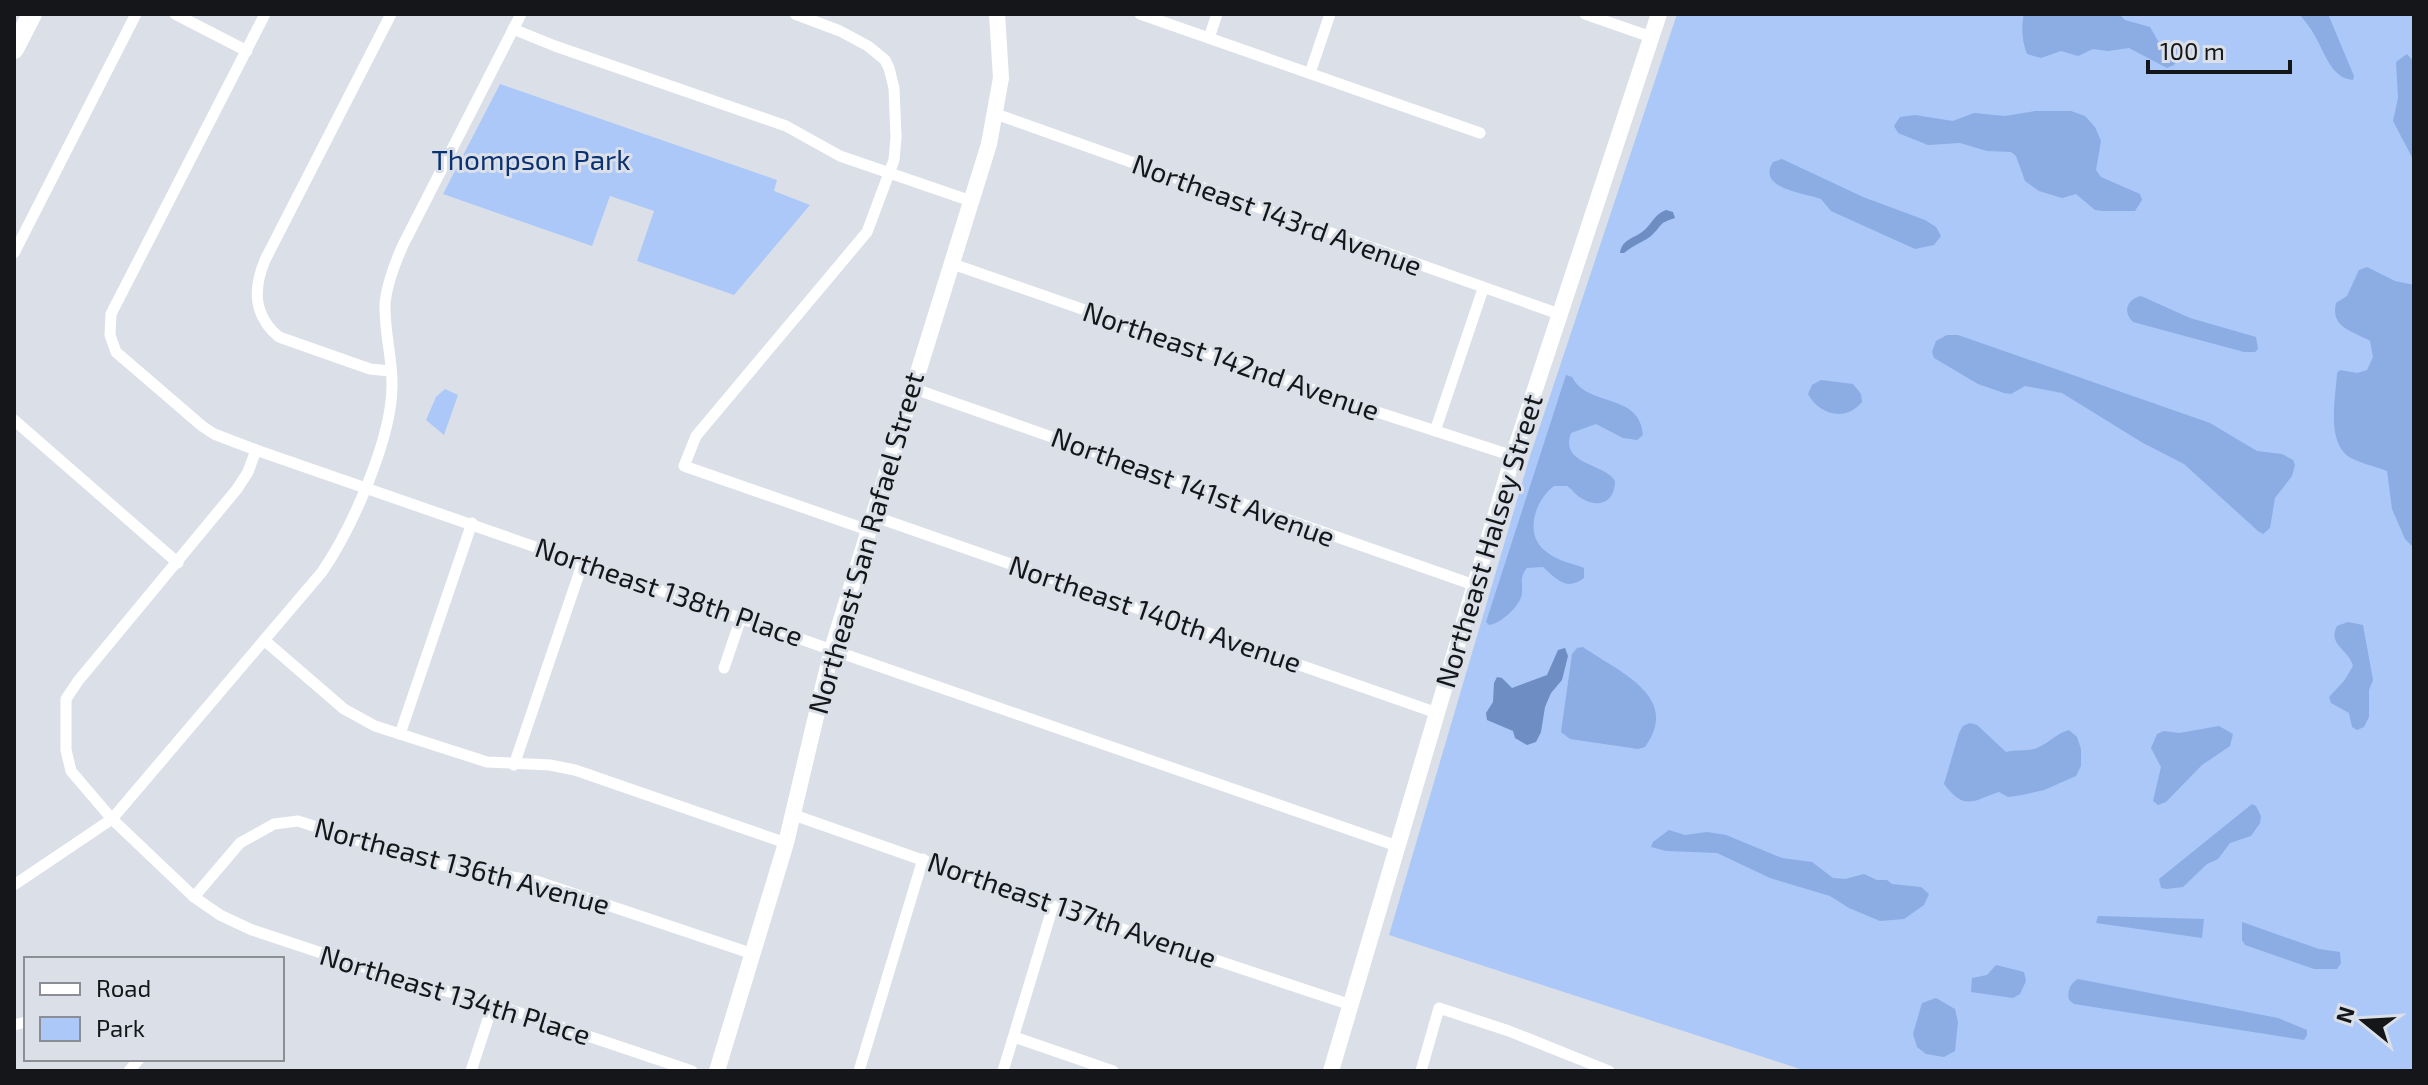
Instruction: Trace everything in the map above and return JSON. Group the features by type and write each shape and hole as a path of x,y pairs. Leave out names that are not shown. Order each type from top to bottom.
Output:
{"highway":[{"path":"14,49 32,14"}],"main road":[{"name":"Northeast San Rafael Street","path":"717,1071 794,815 832,649 996,114 1001,78 997,14"},
{"name":"Northeast Halsey Street","path":"1336,1070 1351,1005 1513,456 1659,14"}],"street":[{"path":"14,253 136,14"},
{"path":"175,14 247,51 265,14"},
{"path":"391,14 265,260 256,286 259,311 279,337 370,369 391,371"},
{"path":"15,883 112,819 333,556 365,487 388,415 391,371 385,303 392,272 521,14"},
{"path":"795,14 827,25 868,46 885,60 892,76 896,150 890,173"},
{"path":"1140,14 1480,133"},
{"path":"1209,38 1217,14"},
{"path":"1310,73 1330,14"},
{"path":"1585,14 1651,37"},
{"path":"513,29 786,126 840,156 971,201"},
{"name":"Northeast 138th Place","path":"247,51 114,305 110,322 110,335 116,352 123,360 202,426 214,434 256,450 1397,846"},
{"name":"Northeast 143rd Avenue","path":"996,114 1559,314"},
{"name":"Northeast 140th Avenue","path":"890,173 867,232 696,436 684,466 870,523 1437,713"},
{"name":"Northeast 142nd Avenue","path":"950,263 1513,456"},
{"path":"1435,431 1483,289"},
{"name":"Northeast 141st Avenue","path":"912,388 1474,585"},
{"path":"14,420 178,563"},
{"name":"Northeast 134th Place","path":"256,450 243,481 66,699 66,750 71,771 112,819 194,897 232,923 388,975 493,1004 692,1071"},
{"path":"400,734 472,523"},
{"path":"514,765 583,562"},
{"path":"724,668 741,618"},
{"path":"264,640 353,716 487,762 550,765 575,770 786,843"},
{"name":"Northeast 137th Avenue","path":"794,815 1053,906 1351,1005"},
{"name":"Northeast 136th Avenue","path":"194,897 240,843 274,824 298,821 425,862 536,881 753,954"},
{"path":"859,1071 923,859"},
{"path":"1003,1071 1053,906"},
{"path":"471,1071 493,1004"},
{"path":"1421,1071 1439,1008 1509,1031 1609,1071"},
{"path":"1014,1037 1113,1071"}],"green space":[{"path":"1677,14 2414,14 2414,1071 1806,1071 1389,935 1530,456"},
{"name":"Thompson Park","path":"500,84 777,180 774,191 810,205 734,295 637,261 654,211 610,196 592,246 443,194"},
{"path":"445,389 458,395 444,435 426,420 436,397"}],"shaded area":[{"path":"2024,14 2119,14 2125,20 2150,27 2161,46 2178,47 2181,56 2167,68 2129,48 2108,51 2093,49 2078,56 2061,51 2041,58 2027,54 2022,34"},
{"path":"2299,14 2328,14 2353,80 2334,70 2312,30"},
{"path":"2407,54 2414,62 2414,161 2393,121 2398,98 2396,62"},
{"path":"2035,111 2071,111 2085,116 2095,127 2101,141 2096,170 2101,177 2140,194 2142,200 2135,211 2095,210 2076,194 2062,198 2039,191 2025,181 2016,156 2011,152 1987,151 1960,143 1928,145 1898,133 1894,126 1900,117 1915,115 1953,121 1974,113 2005,116"},
{"path":"1782,159 1863,197 1925,220 1936,227 1941,236 1934,245 1915,249 1831,211 1821,199 1776,184 1770,171 1773,162"},
{"path":"1666,210 1673,212 1675,218 1620,253 1625,242 1642,232"},
{"path":"2367,267 2395,281 2414,285 2414,548 2405,539 2392,509 2387,471 2351,458 2343,451 2335,431 2337,373 2340,370 2357,373 2367,370 2373,357 2370,341 2344,328 2336,318 2336,303 2347,296 2359,270"},
{"path":"2141,296 2190,318 2256,337 2258,349 2244,352 2133,322 2128,307 2132,300"},
{"path":"1947,335 1958,335 2210,423 2257,451 2282,454 2293,460 2292,476 2275,498 2270,528 2263,534 2258,531 2184,464 2143,443 2062,393 2025,386 2011,394 2004,393 1978,384 1934,358 1932,352 1936,341"},
{"path":"1566,375 1589,393 1633,412 1640,421 1643,435 1637,440 1623,438 1596,424 1571,433 1571,451 1577,458 1602,470 1615,481 1612,494 1605,501 1595,503 1581,498 1567,486 1554,486 1541,501 1534,519 1534,529 1540,546 1556,558 1584,568 1584,578 1566,584 1543,567 1527,568 1522,577 1521,598 1514,609 1489,625 1486,622"},
{"path":"1821,380 1853,384 1861,394 1862,402 1841,414 1826,411 1808,394 1812,385"},
{"path":"2348,622 2363,625 2373,680 2369,690 2369,717 2364,727 2357,730 2352,727 2349,713 2331,703 2329,697 2353,666 2335,638 2337,626"},
{"path":"1583,647 1627,675 1651,699 1656,713 1655,729 1645,747 1638,749 1570,739 1561,732 1572,654"},
{"path":"1565,648 1568,656 1562,680 1545,707 1536,742 1527,745 1515,738 1513,731 1487,720 1486,713 1493,702 1497,677 1512,688 1547,675 1558,650"},
{"path":"1970,723 1977,725 2006,752 2035,749 2069,730 2077,737 2081,749 2081,766 2076,776 2044,790 2008,797 1999,792 1970,802 1964,801 1944,784 1959,733 1963,726"},
{"path":"2219,726 2233,734 2230,746 2202,765 2166,802 2158,805 2153,801 2161,767 2151,748 2157,734"},
{"path":"2252,804 2261,816 2251,836 2230,843 2218,859 2207,864 2183,887 2161,888 2159,879"},
{"path":"1669,830 1685,835 1707,832 1726,835 1782,858 1812,862 1833,878 1845,879 1864,874 1892,884 1921,887 1929,894 1924,905 1904,919 1880,921 1830,896 1770,878 1717,853 1666,851 1651,847"},
{"path":"2098,916 2204,919 2202,938 2096,923"},
{"path":"2242,922 2319,949 2340,952 2341,963 2337,969 2314,969 2245,945"},
{"path":"1996,965 2024,972 2026,981 2020,994 2013,998 1971,992 1972,978 1987,975"},
{"path":"2078,979 2278,1018 2307,1030 2307,1035 2304,1040 2074,1004 2069,1000 2069,991"},
{"path":"1936,998 1955,1009 1958,1022 1955,1051 1944,1057 1926,1054 1917,1047 1913,1034 1922,1003"}]}
